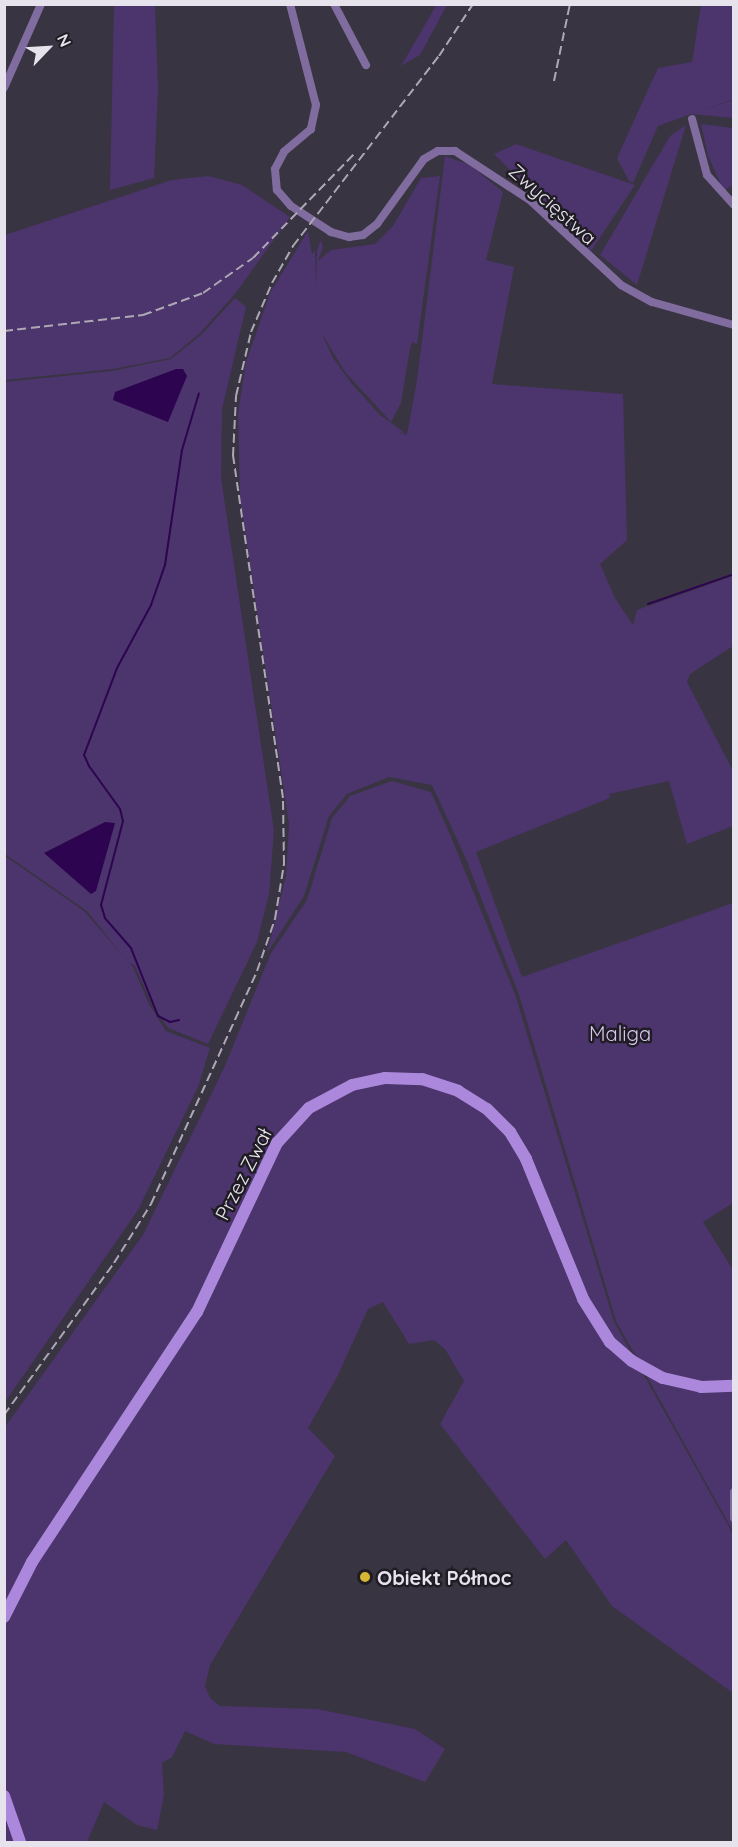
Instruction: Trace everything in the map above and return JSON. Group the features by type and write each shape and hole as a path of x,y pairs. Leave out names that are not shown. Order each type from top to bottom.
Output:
{"street":[{"path":"4,88 40,4"},
{"name":"Zwycięstwa","path":"290,4 316,105 311,129 284,152 275,169 277,190 291,206 331,232 349,237 363,235 377,224 424,159 438,151 455,151 531,201 621,285 652,302 734,326"},
{"path":"334,4 366,65"},
{"path":"692,119 707,175 734,205"},
{"name":"Przez Zwał","path":"4,1617 32,1562 196,1312 282,1136 322,1098 359,1082 385,1078 422,1079 458,1091 487,1109 521,1150 583,1299 610,1342 632,1361 663,1378 701,1387 734,1386"},
{"path":"734,1492 734,1518"},
{"path":"4,1796 20,1842"}],"green space":[{"path":"437,4 447,5 420,55 401,66"},
{"path":"114,5 155,5 158,88 154,178 110,190"},
{"path":"701,5 733,5 734,99 698,112 733,100 733,118 691,114 658,126 633,183 629,181 617,158 658,68 692,62"},
{"path":"701,124 733,128 733,185 724,191 708,156"},
{"path":"686,125 637,285 600,255 670,136"},
{"path":"516,144 635,185 591,251 494,154"},
{"name":"Maliga","path":"445,156 470,165 503,192 486,260 514,267 492,384 623,394 627,540 600,564 615,598 633,625 637,610 733,576 733,646 690,674 687,682 733,771 733,826 687,844 669,781 609,794 610,798 476,852 522,977 733,903 733,1203 703,1222 733,1270 733,1531 616,1321 519,995 466,859 432,785 389,777 347,794 329,816 304,896 267,953 286,876 289,824 240,498 238,413 246,362 270,293 308,231 312,254 315,250 316,288 317,250 321,240 323,247 318,261 331,250 375,244 393,226 421,178 440,176 417,344 412,342 401,403 391,422 345,372 321,332 333,358 352,384 380,415 405,433 397,432 407,435 417,380"},
{"path":"208,176 242,185 290,217 235,294 200,333 170,358 113,369 5,380 5,235 172,180"},
{"path":"235,298 246,307 222,409 221,478 274,831 269,894 257,942 208,1044 168,1028 151,1002 135,966 128,962 87,911 5,854 5,382 112,371 171,359 202,334"},
{"path":"392,781 431,792 515,994 614,1322 733,1534 733,1693 612,1606 566,1540 545,1559 440,1424 464,1381 445,1349 434,1340 409,1344 383,1302 368,1309 337,1377 308,1428 335,1456 210,1665 205,1686 210,1698 220,1706 317,1709 415,1729 445,1749 425,1782 346,1752 214,1744 185,1731 172,1757 162,1763 164,1795 157,1830 137,1825 104,1802 87,1842 5,1842 5,1427 143,1235 224,1068 271,953 307,900 332,818 350,796"},
{"path":"5,856 84,911 133,967 149,1004 166,1031 210,1048 198,1087 138,1210 5,1402"}],"shaded area":[{"path":"176,369 183,369 187,376 168,422 113,400 115,392"},
{"path":"105,822 115,823 96,891 91,894 44,853"}],"waterway":[{"path":"179,1020 170,1022 158,1016 131,948 105,918 101,905 123,821 120,809 89,766 84,755 117,668 151,605 165,565 182,450 199,393"},
{"path":"648,604 734,574"}],"railway":[{"path":"4,1415 114,1263 151,1204 257,971 275,919 284,864 283,798 233,456 236,396 251,332 272,283 293,246 439,56 473,4"},
{"path":"554,81 570,4"},
{"path":"4,331 143,315 203,293 253,258 354,154"}],"place":[{"name":"Obiekt Północ","path":"365,1577"}]}
